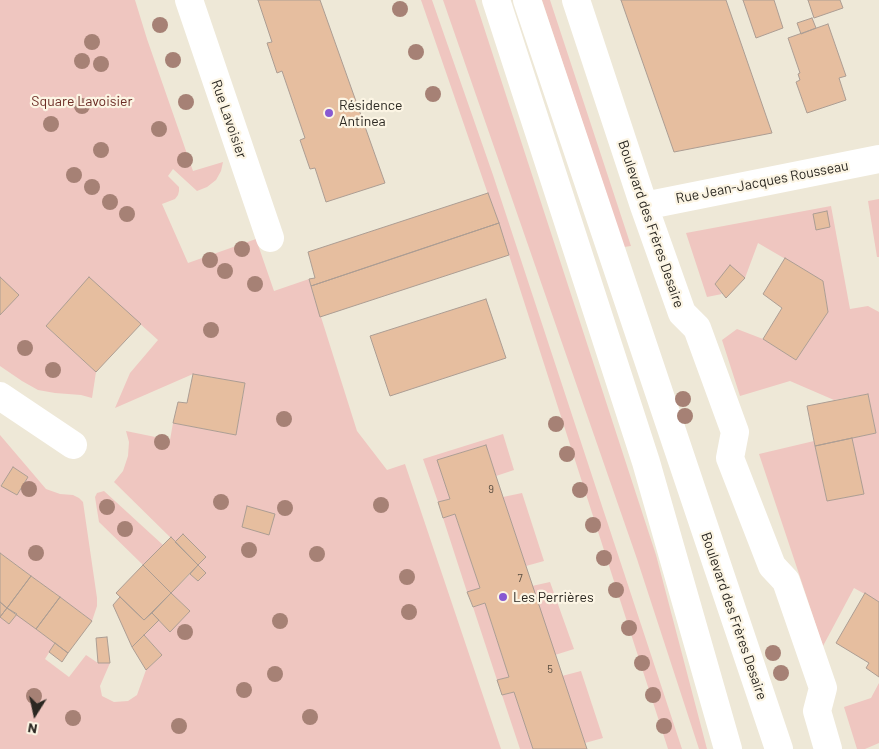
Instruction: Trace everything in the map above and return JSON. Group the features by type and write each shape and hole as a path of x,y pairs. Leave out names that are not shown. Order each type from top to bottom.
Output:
{"main road":[{"name":"Rue Lavoisier","path":"189,0 270,238"},
{"path":"496,0 646,462 728,749"},
{"name":"Boulevard des Frères Desaire","path":"527,0 779,749"},
{"name":"Boulevard des Frères Desaire","path":"576,0 644,206 682,313 696,328 735,432 730,458 772,566 786,581 823,688 817,711 827,747"},
{"name":"Rue Jean-Jacques Rousseau","path":"644,206 879,159"},
{"path":"0,396 73,446"}],"green space":[{"name":"Square Lavoisier","path":"0,0 135,0 193,171 223,162 216,180 207,187 197,191 173,169 168,176 179,187 179,191 175,199 162,204 188,263 256,239 274,291 309,279 357,431 387,470 405,464 501,749 0,749 0,617 9,624 17,614 55,643 45,659 69,677 86,655 98,663 110,663 100,686 102,696 114,702 128,701 137,695 146,670 162,655 144,635 159,620 170,631 190,611 171,593 190,574 198,581 206,573 198,565 206,557 183,534 175,542 114,482 123,471 128,456 129,442 126,431 170,440 173,423 236,435 245,384 193,374 115,408 130,373 158,340 89,278 46,326 96,372 92,398 38,390 0,366"},
{"path":"421,0 432,0 493,175 682,749 668,749 509,255"},
{"path":"443,0 475,0 656,555 707,749 699,749 637,559"},
{"path":"542,0 550,0 631,246 624,247"},
{"path":"879,199 879,257 877,257 868,201"},
{"path":"831,206 850,309 868,306 879,312 879,602 854,588 823,646 759,454 814,441 827,501 863,494 852,438 876,433 868,394 834,400 790,381 740,396 722,340 737,329 763,339 796,360 828,312 823,281 758,243 745,278 715,283 722,294 707,297 686,233"},
{"path":"503,434 514,470 496,476 485,445 438,460 450,499 438,502 423,459"},
{"path":"0,435 46,489 60,494 73,495 83,502 97,598 97,606 92,621 0,553","holes":["13,468 28,477 17,495 1,485"]},
{"path":"104,491 163,545 143,565 99,522 95,497 97,493"},
{"path":"522,493 544,561 526,566 503,497"},
{"path":"455,514 480,588 467,592 443,518"},
{"path":"550,582 574,649 555,655 532,586"},
{"path":"485,603 509,677 497,680 473,607"},
{"path":"581,671 603,738 585,743 562,676"},
{"path":"879,683 879,743 865,749 857,749 844,707 871,698"},
{"path":"514,692 533,749 520,749 502,695"}],"building":[{"name":"Résidence Antinea","path":"258,0 320,0 385,183 326,202 315,168 310,169 300,140 305,138 282,71 277,73 267,43 272,42"},
{"path":"621,0 726,0 772,133 674,152"},
{"path":"743,0 774,0 783,28 756,38"},
{"path":"808,0 840,0 843,8 814,18"},
{"path":"812,18 816,28 801,34 797,23"},
{"path":"828,24 846,76 839,78 846,100 807,113 796,82 800,80 798,74 800,73 788,38"},
{"path":"488,193 499,223 311,286 309,279 315,278 308,252"},
{"path":"827,211 830,227 816,230 813,214"},
{"path":"499,223 509,255 320,317 311,286"},
{"path":"785,258 823,281 828,312 796,360 763,339 782,308 763,294"},
{"path":"730,265 745,278 726,298 715,284"},
{"path":"0,277 19,295 0,315"},
{"path":"89,277 141,324 96,372 46,326"},
{"path":"486,299 506,358 390,396 370,336"},
{"path":"193,374 245,383 236,435 173,423 178,402 187,403"},
{"path":"868,394 876,433 815,446 807,406"},
{"path":"852,438 864,494 827,501 815,446"},
{"name":"Les Perrières","path":"486,445 587,749 533,749 514,692 502,695 497,680 509,677 485,603 473,607 467,592 480,588 455,514 443,518 438,502 450,499 437,460"},
{"path":"13,467 28,477 17,495 1,486"},
{"path":"247,506 275,514 269,535 242,527"},
{"path":"183,534 206,557 198,565 175,542"},
{"path":"171,537 198,565 171,593 143,565"},
{"path":"0,553 31,576 7,608 0,602"},
{"path":"143,565 171,593 144,620 116,593"},
{"path":"198,565 206,573 198,581 190,574"},
{"path":"31,576 60,597 36,629 7,608"},
{"path":"171,593 190,611 170,632 152,613"},
{"path":"865,593 879,602 879,677 866,668 869,663 836,643"},
{"path":"60,597 92,621 68,653 36,629"},
{"path":"120,597 144,620 152,613 159,620 132,647 113,605"},
{"path":"0,602 7,608 0,617"},
{"path":"7,608 17,614 9,624 0,617"},
{"path":"144,635 162,655 146,670 132,647"},
{"path":"107,637 110,663 98,663 96,638"},
{"path":"55,643 68,653 62,662 49,652"}],"place":[{"name":"Résidence Antinea","path":"329,113"},
{"name":"Les Perrières","path":"503,597"}]}
